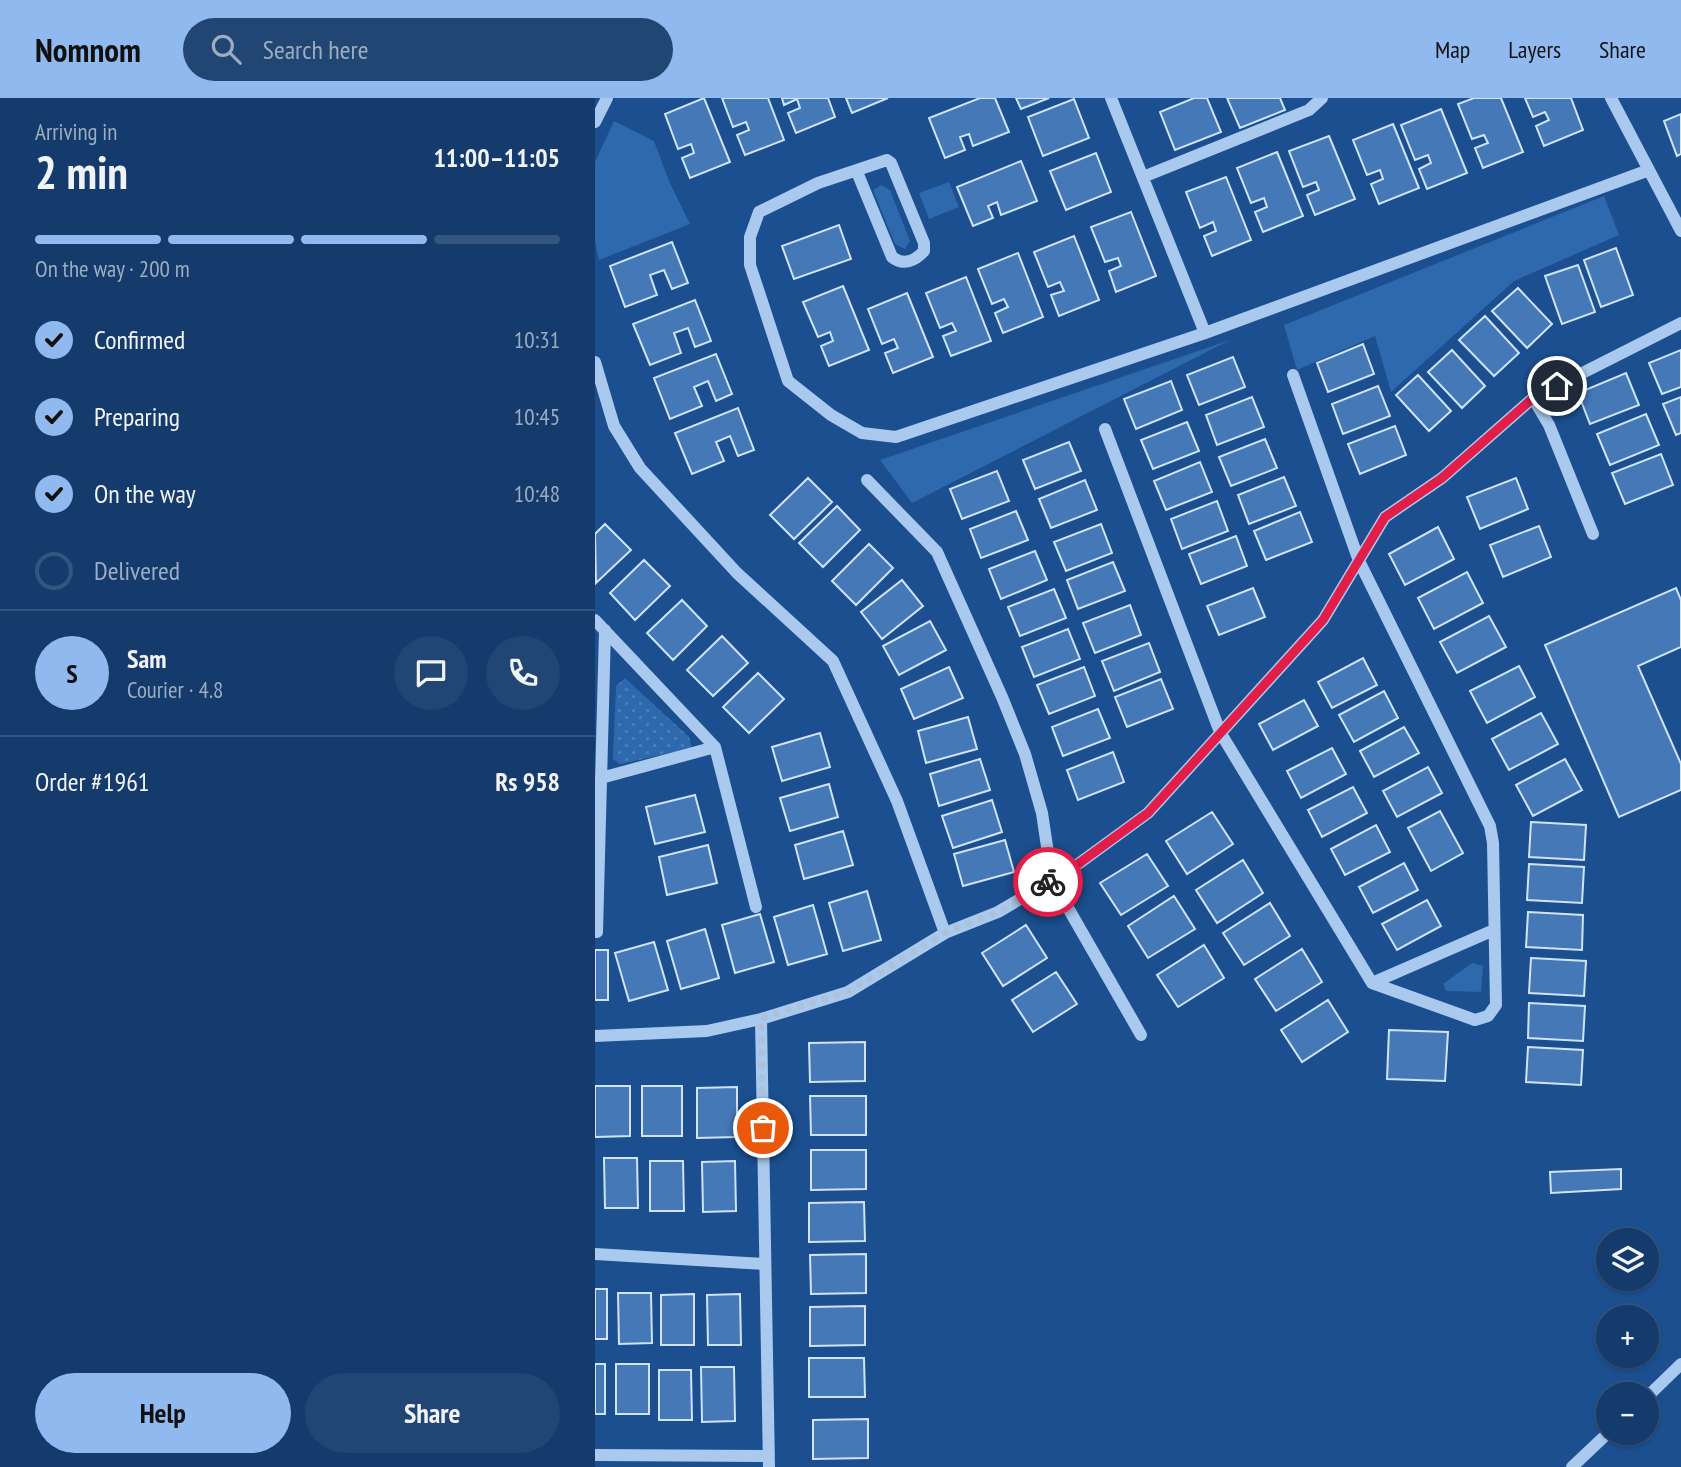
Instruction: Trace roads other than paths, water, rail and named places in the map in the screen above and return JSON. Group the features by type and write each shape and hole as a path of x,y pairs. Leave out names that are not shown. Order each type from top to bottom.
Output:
{"street":[{"path":"595,122 607,98"},
{"path":"1111,98 1206,333"},
{"path":"1143,177 1309,110 1322,98"},
{"path":"1611,98 1681,231"},
{"path":"857,172 892,257 905,263 919,257 924,251 923,243 891,163 882,160 857,172 818,183 759,212 750,237 750,265 788,381 831,415 862,433 896,437 1206,333 1649,170"},
{"path":"595,1036 707,1031 848,992 945,933 998,912 1074,867 1148,813 1323,620 1385,517 1442,478 1533,398 1681,323"},
{"path":"595,362 614,426 640,468 737,573 833,661 897,801 945,933"},
{"path":"1105,429 1220,732 1372,983 1475,1020 1488,1016 1496,1005 1493,843 1490,826 1359,561 1293,376"},
{"path":"1533,398 1549,425 1593,534"},
{"path":"867,480 937,552 1003,697 1025,754 1042,813 1052,880 1141,1035"},
{"path":"595,620 715,747 756,907"},
{"path":"597,932 605,630"},
{"path":"601,778 715,747"},
{"path":"1372,983 1494,930"},
{"path":"595,1455 768,1462 761,1018"},
{"path":"595,1254 765,1264"},
{"path":"1659,1385 1681,1364"},
{"path":"1572,1467 1596,1444"}]}
